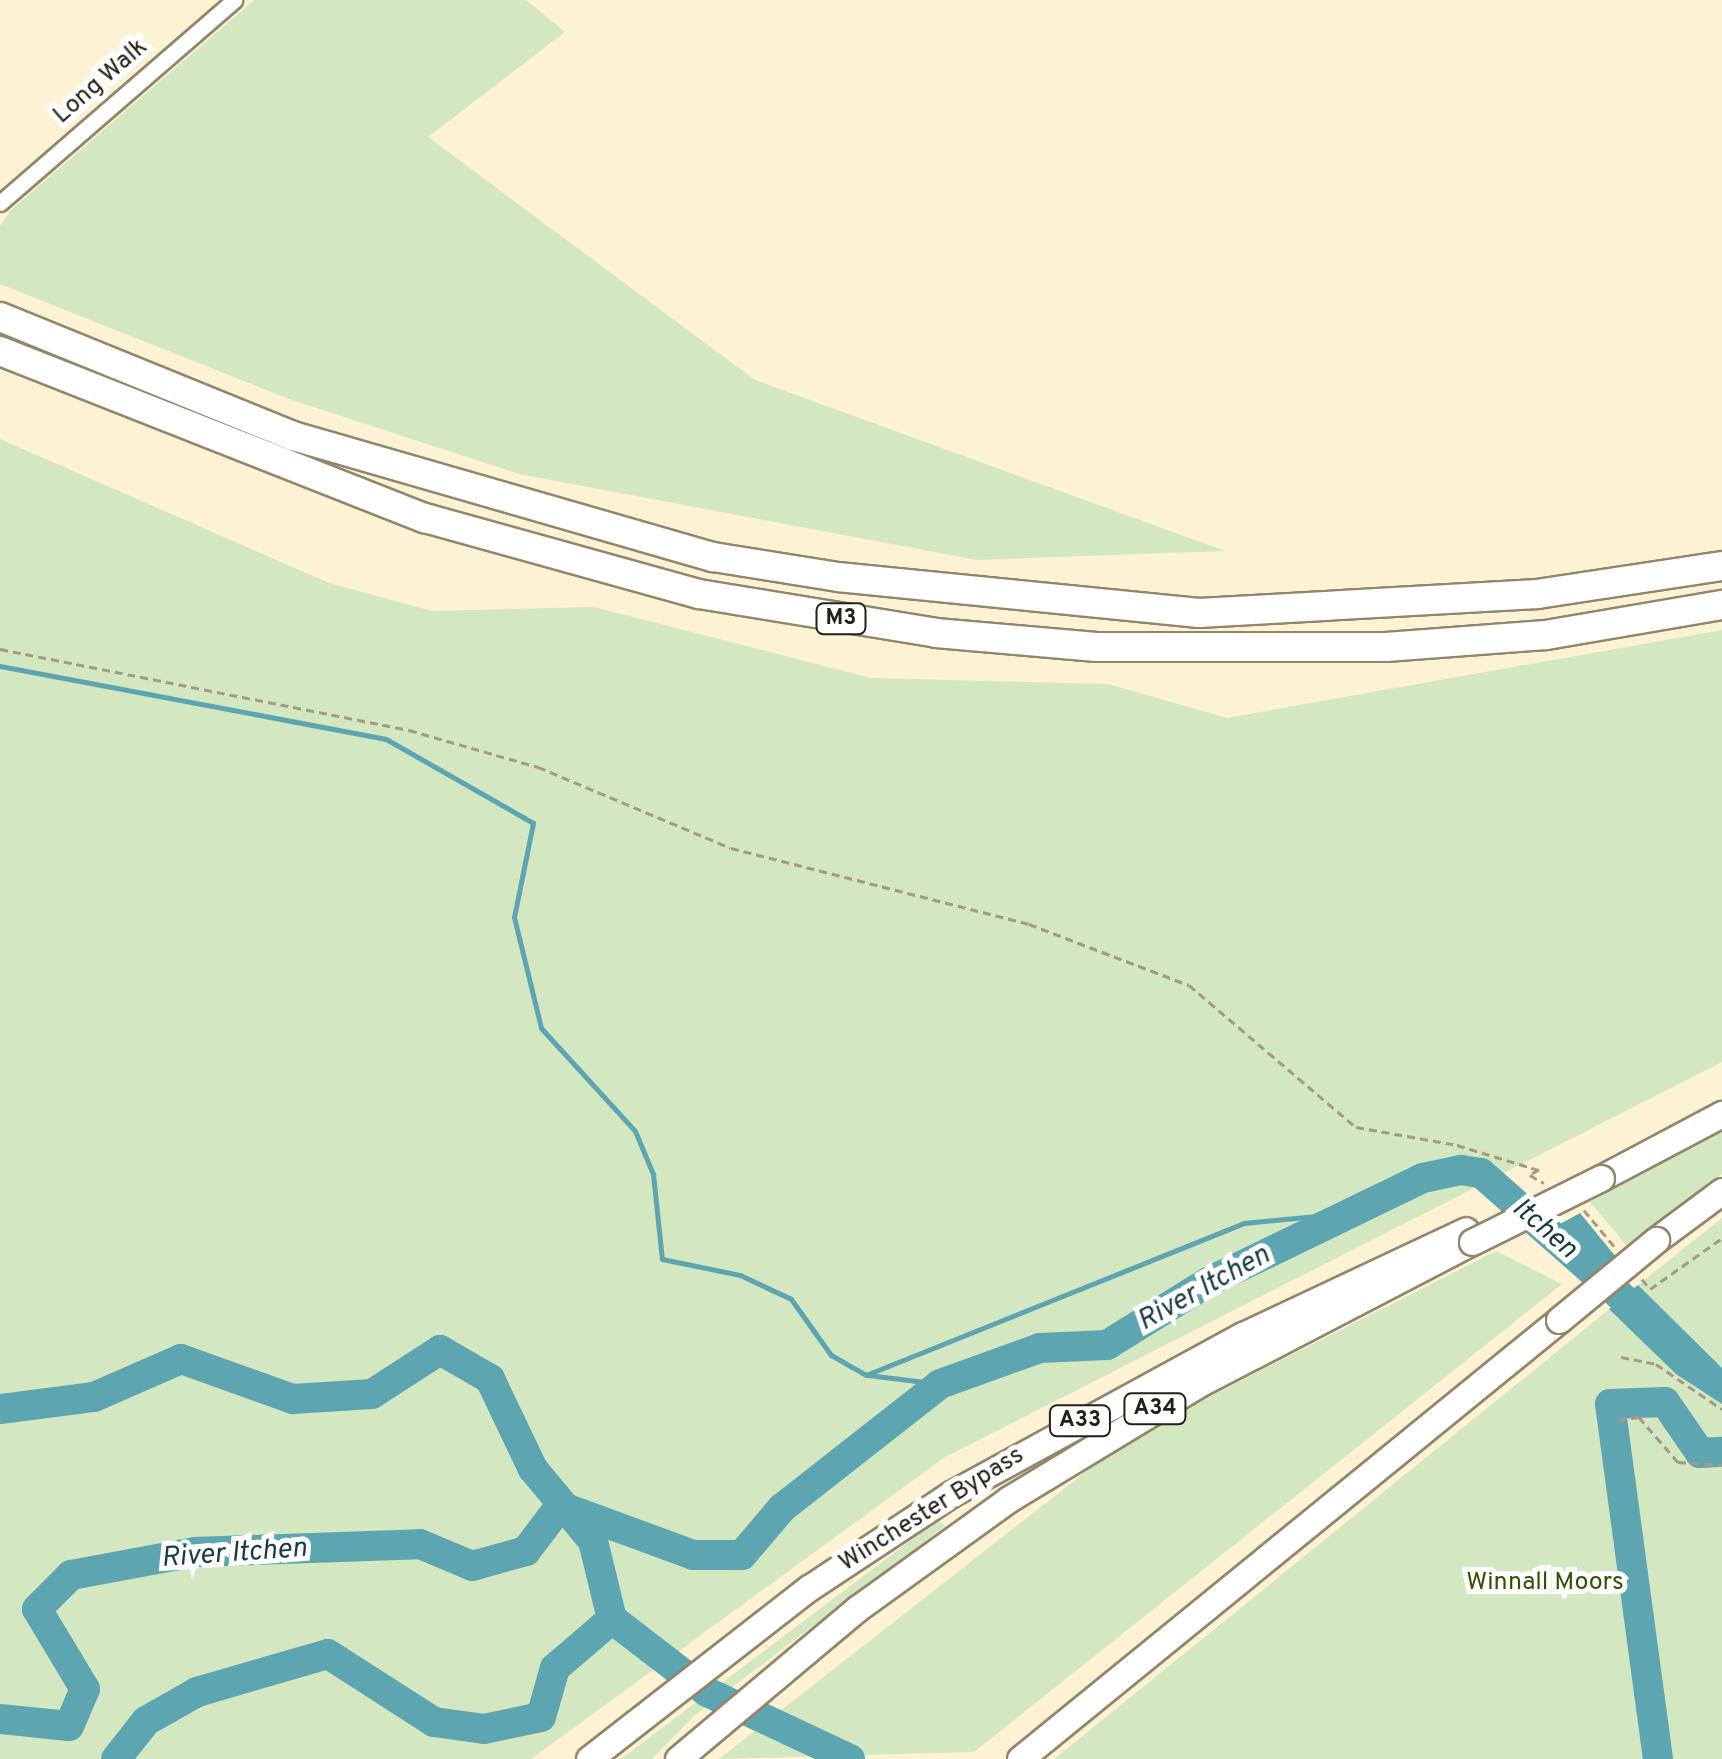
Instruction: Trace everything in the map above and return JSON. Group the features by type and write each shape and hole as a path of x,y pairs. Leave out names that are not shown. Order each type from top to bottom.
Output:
{"highway":[{"name":"M3","path":"0,317 311,442 695,552 838,577 1199,613 1537,594 1722,566"},
{"name":"M3","path":"0,351 424,518 699,594 917,630 1096,647 1350,648 1546,634 1722,605"}],"main road":[{"name":"A34","path":"678,1759 770,1677 929,1554 1068,1462 1469,1236 1600,1178 1722,1114"},
{"path":"1020,1759 1656,1240 1722,1191"},
{"name":"Winchester Bypass","path":"589,1759 719,1657 894,1529 1021,1453 1469,1236"}],"street":[{"name":"Long Walk","path":"0,203 234,0"}],"path":[{"path":"0,648 410,730 538,767 730,848 1028,924 1189,985 1356,1127 1548,1174"},
{"path":"1539,1170 1530,1175 1547,1185"},
{"path":"1580,1206 1627,1261"},
{"path":"1638,1275 1650,1289 1722,1238"},
{"path":"1621,1357 1656,1364 1722,1409"},
{"path":"1618,1420 1639,1417 1678,1462 1722,1465"}],"green space":[{"path":"254,0 526,0 565,32 428,137 755,380 1225,551 977,560 519,474 289,399 0,284 0,226 11,210"},
{"path":"0,439 329,583 432,611 594,607 871,678 1108,684 1227,718 1722,630 1722,1062 945,1457 531,1759 0,1759"},
{"path":"1722,1131 1722,1174 1627,1246 1590,1202"},
{"path":"1722,1218 1722,1368 1638,1285"},
{"path":"1496,1251 1562,1284 974,1752 719,1759 1130,1437"},
{"name":"Winnall Moors","path":"1623,1298 1722,1378 1722,1759 1054,1759"},
{"path":"939,1519 945,1526 694,1716 652,1759 621,1759"}],"water":[{"path":"1580,1213 1616,1257 1586,1281 1542,1234"},
{"path":"1638,1285 1722,1368 1722,1404 1676,1374 1609,1309"}],"waterway":[{"path":"0,666 386,739 533,823 514,917 541,1028 635,1131 653,1174 662,1259 740,1275 791,1299 831,1355 866,1375 1244,1223 1348,1213"},
{"name":"River Itchen","path":"560,1506 693,1555 742,1555 782,1508 940,1384 1040,1348 1107,1345 1210,1281 1423,1178 1461,1170 1481,1173 1652,1324"},
{"name":"River Itchen","path":"0,1409 94,1397 181,1359 293,1399 372,1394 440,1350 490,1379 533,1469 593,1541 612,1619"},
{"name":"River Itchen","path":"868,1375 940,1384"},
{"path":"1658,1759 1610,1404 1665,1402 1700,1453 1722,1452"},
{"name":"River Itchen","path":"0,1719 69,1726 85,1689 37,1609 71,1575 195,1552 420,1544 472,1566 526,1551 560,1506"},
{"path":"116,1759 146,1721 197,1692 328,1654 434,1722 484,1729 541,1717 555,1668 612,1619 707,1692 850,1759"}],"water label":[{"name":"Itchen","path":"1544,1229"}]}
